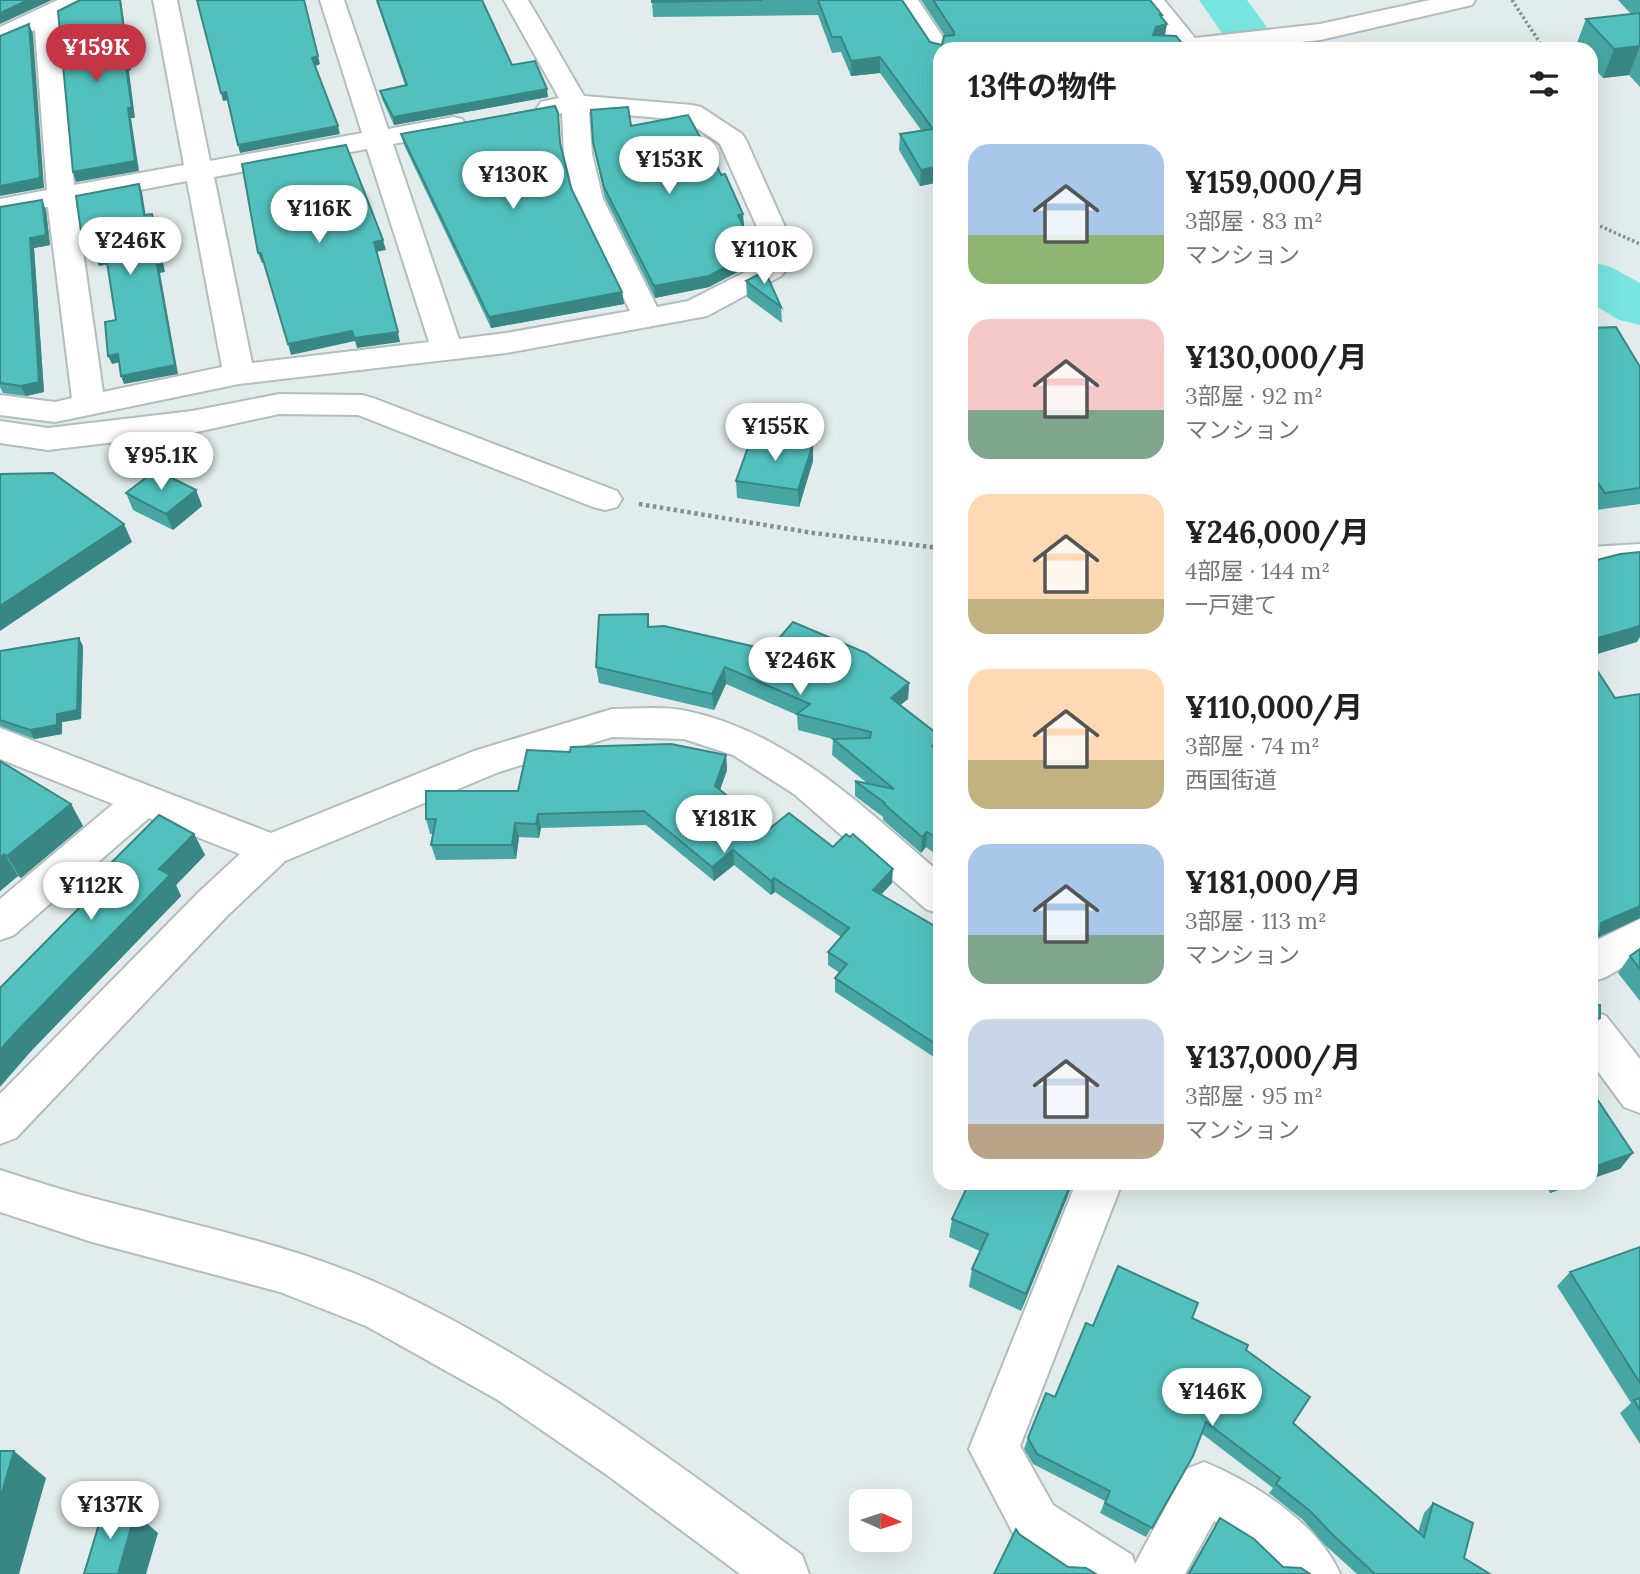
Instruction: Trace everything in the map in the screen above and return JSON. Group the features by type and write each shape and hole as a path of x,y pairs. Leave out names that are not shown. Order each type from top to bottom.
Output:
{"street":[{"path":"0,37 78,0"},
{"path":"165,0 239,374"},
{"path":"332,0 447,350"},
{"path":"516,0 575,103 578,154 589,199 648,318"},
{"path":"906,0 934,42"},
{"path":"1151,0 1177,42"},
{"path":"1233,42 1320,32 1463,0"},
{"path":"46,15 61,195 89,405"},
{"path":"0,405 55,412 239,374 506,343 696,310 771,270 776,238 732,140 692,113 575,103 522,113"},
{"path":"0,206 483,120"},
{"path":"0,432 48,439 192,422 279,404 362,405 605,499"},
{"path":"1598,559 1640,556"},
{"path":"0,1124 213,904 271,850 487,761 612,723 685,725 746,745 808,783 933,891"},
{"path":"0,743 271,850"},
{"path":"0,923 144,800"},
{"path":"1598,960 1640,936"},
{"path":"1598,1038 1640,1093"},
{"path":"1096,1190 994,1449 1035,1523 1113,1574"},
{"path":"0,1191 92,1220 280,1269 383,1309 515,1383 625,1457 783,1574"},
{"path":"1157,1574 1204,1487 1255,1516 1314,1574"}],"path":[{"path":"1512,0 1539,42"},
{"path":"1598,225 1640,244"},
{"path":"605,499 813,533 933,547"}],"building":[{"path":"0,0 28,0 0,13"},
{"path":"80,0 120,0 128,61 125,61 132,108 128,108 135,161 73,172 58,11"},
{"path":"197,0 304,0 318,56 312,58 338,126 238,145 226,92 221,93"},
{"path":"377,0 482,0 512,65 535,61 547,89 393,117 380,91 407,85"},
{"path":"652,0 762,0 652,2"},
{"path":"818,0 902,0 933,43 933,129 880,57 851,61 841,37 832,37"},
{"path":"933,0 1150,0 1167,24 1156,27 1153,35 1176,36 1181,42 943,42 944,36 954,35 954,32"},
{"path":"1640,13 1640,46 1614,49 1586,19"},
{"path":"29,24 40,178 0,186 0,36"},
{"path":"555,106 560,143 571,188 622,292 489,317 401,134"},
{"path":"628,107 631,126 688,115 705,146 708,146 721,175 725,174 743,214 738,215 755,251 709,276 654,286 604,187 593,142 591,110"},
{"path":"933,129 933,167 921,170 900,134"},
{"path":"346,145 383,240 374,242 398,332 354,338 352,331 288,344 261,253 258,253 242,164"},
{"path":"139,184 144,215 152,214 162,264 157,265 175,365 121,376 118,354 108,356 105,322 116,320 106,256 95,258 90,229 81,231 76,196"},
{"path":"42,200 46,235 30,238 39,382 21,386 0,383 0,207"},
{"path":"765,271 781,307 746,281"},
{"path":"1616,327 1640,367 1640,488 1605,493 1598,483 1598,328"},
{"path":"752,436 813,444 798,490 736,481"},
{"path":"156,470 196,490 166,514 126,493"},
{"path":"53,473 124,524 0,606 0,474"},
{"path":"1640,552 1640,626 1598,638 1598,560"},
{"path":"648,614 648,627 664,626 769,650 793,622 866,653 909,683 891,698 933,731 933,836 927,832 922,837 885,803 855,781 894,789 833,739 870,738 871,732 797,714 810,704 725,667 712,694 596,667 599,615"},
{"path":"79,638 77,710 57,714 57,725 30,730 0,720 0,651"},
{"path":"1598,672 1615,698 1640,694 1640,906 1601,923 1598,934"},
{"path":"671,744 726,755 715,786 769,829 789,813 833,847 846,834 850,837 853,834 893,869 873,890 933,925 933,1042 835,978 847,964 828,952 849,928 774,878 771,881 733,850 712,867 644,811 538,814 536,824 515,823 512,845 431,845 436,819 426,819 426,791 518,791 527,750 570,752 571,747"},
{"path":"0,761 71,804 7,856 4,854 0,858"},
{"path":"159,815 194,834 159,869 170,875 0,1050 0,988 89,898 77,891 101,868 104,870"},
{"path":"1640,949 1640,969 1630,956"},
{"path":"1598,1100 1633,1153 1598,1166"},
{"path":"966,1190 1068,1190 1026,1294 972,1269 988,1234 952,1219"},
{"path":"1640,1247 1640,1383 1570,1272"},
{"path":"1118,1266 1198,1303 1192,1318 1248,1345 1246,1350 1310,1397 1293,1423 1424,1537 1433,1503 1473,1523 1464,1558 1490,1574 1375,1574 1310,1511 1276,1484 1280,1478 1206,1422 1193,1456 1152,1528 1105,1503 1110,1491 1037,1454 1028,1438 1046,1393 1055,1397 1086,1323 1093,1326"},
{"path":"1640,1398 1640,1410 1634,1400"},
{"path":"0,1451 14,1451 0,1499"},
{"path":"105,1504 135,1513 118,1574 84,1574"},
{"path":"1220,1518 1254,1539 1283,1567 1301,1568 1310,1574 1189,1574"},
{"path":"1016,1529 1019,1534 1068,1567 1086,1568 1096,1574 994,1574"}],"waterway":[{"path":"1223,0 1253,42"},
{"path":"1598,283 1640,307"}]}
